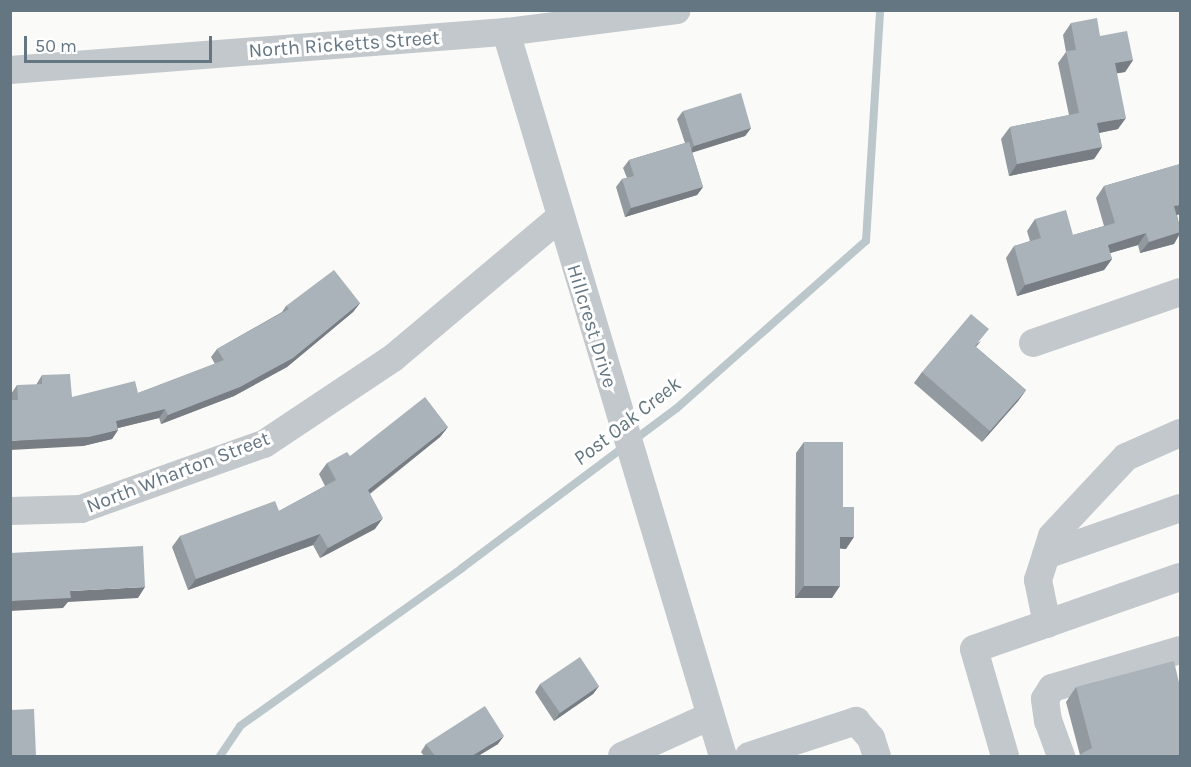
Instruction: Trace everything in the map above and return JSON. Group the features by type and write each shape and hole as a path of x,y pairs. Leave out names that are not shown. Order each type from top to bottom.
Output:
{"street":[{"name":"North Ricketts Street","path":"10,70 506,32 677,10"},
{"name":"Hillcrest Drive","path":"506,32 559,218 723,756"},
{"name":"North Wharton Street","path":"10,512 81,509 264,444 393,358 559,218"},
{"path":"1033,343 1180,292"},
{"path":"1047,624 1038,580 1052,536 1126,457 1180,433"},
{"path":"1046,555 1180,508"},
{"path":"1005,756 974,649 1180,577"},
{"path":"1061,756 1048,721 1045,699 1052,688 1180,650"},
{"path":"622,756 710,716"},
{"path":"749,756 780,752 856,721 871,738 877,756"}],"building":[{"path":"1097,18 1100,36 1127,31 1133,60 1115,63 1126,118 1097,123 1102,147 1017,164 1010,127 1079,113 1066,51 1076,50 1071,23"},
{"path":"741,93 751,128 694,146 683,111"},
{"path":"689,142 703,187 631,208 622,179 634,176 629,160"},
{"path":"1180,164 1180,205 1174,206 1180,232 1149,242 1146,233 1108,245 1112,259 1025,285 1014,246 1041,238 1035,219 1066,210 1073,235 1115,223 1104,186"},
{"path":"334,270 360,303 293,358 240,387 168,415 165,409 116,421 118,430 89,437 10,441 10,400 18,400 17,385 42,384 42,375 70,374 72,397 135,381 138,393 224,360 217,349 289,309 286,306"},
{"path":"971,314 989,329 975,346 1026,390 990,431 922,372"},
{"path":"425,397 448,427 368,490 383,518 328,548 320,534 196,579 180,536 275,501 279,511 336,480 327,463 347,452 350,456"},
{"path":"804,442 843,442 843,507 854,507 854,537 840,537 840,586 804,586"},
{"path":"143,546 145,587 70,591 71,598 10,601 10,553"},
{"path":"580,657 599,686 560,713 540,684"},
{"path":"1174,661 1180,687 1180,756 1077,756 1092,748 1076,687"},
{"path":"485,706 504,736 472,756 435,756 426,744"},
{"path":"34,709 36,756 10,756 10,710"}],"waterway":[{"name":"Post Oak Creek","path":"634,440 677,408 866,241 880,10"},
{"name":"Post Oak Creek","path":"220,756 240,726 462,568 624,447"}]}
